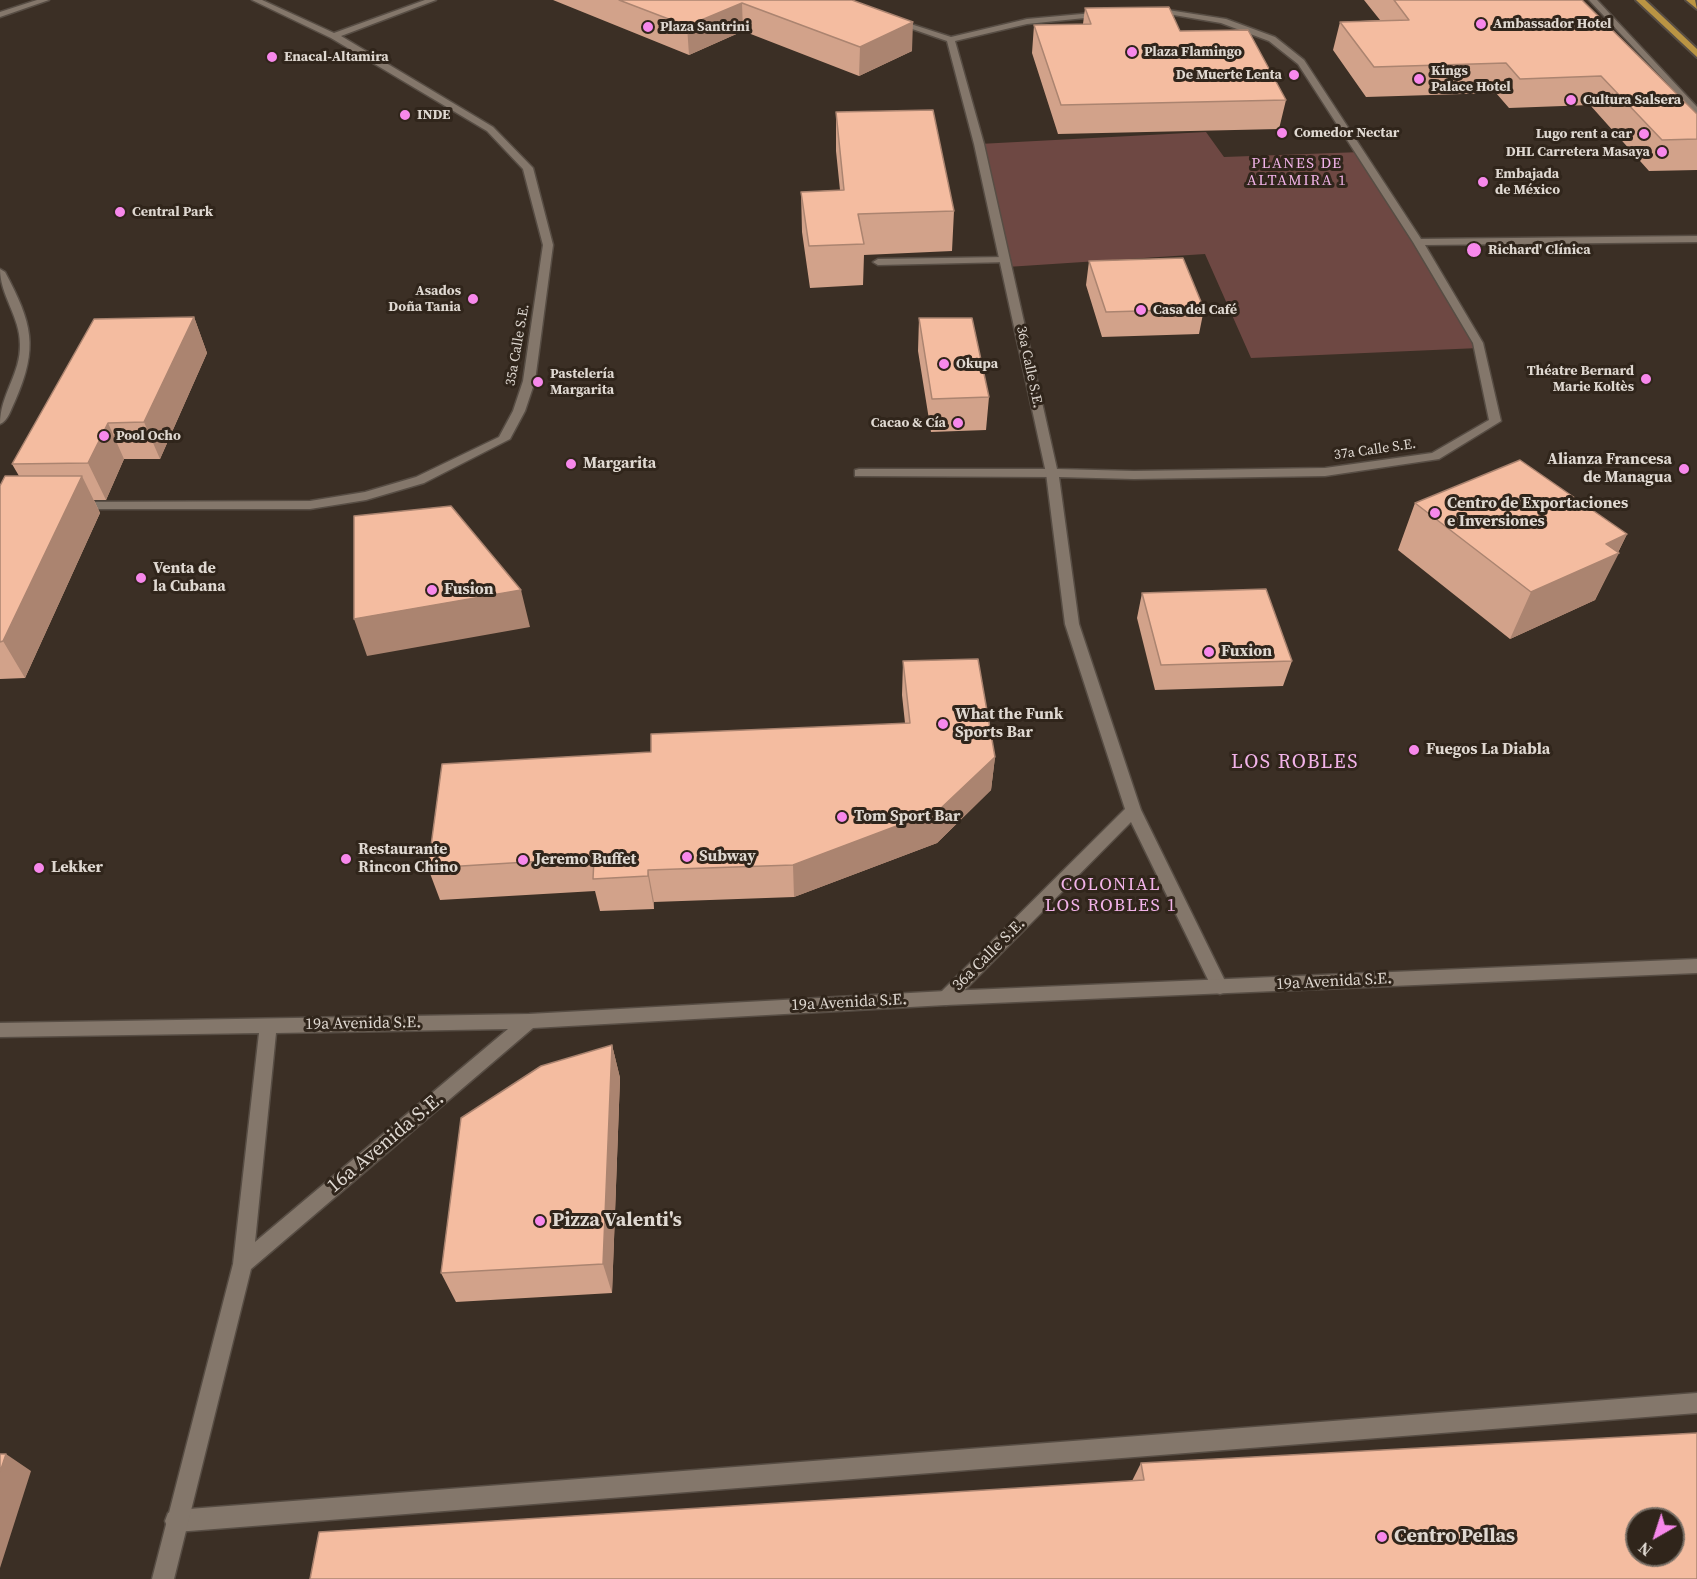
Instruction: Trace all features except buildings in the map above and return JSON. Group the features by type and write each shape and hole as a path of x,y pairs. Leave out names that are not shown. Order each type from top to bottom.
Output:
{"highway":[{"path":"1640,0 1697,54"},
{"path":"1690,0 1697,6"}],"street":[{"path":"0,15 45,0"},
{"name":"35a Calle S.E.","path":"71,507 310,505 366,496 420,480 504,439 529,381 549,245 528,168 490,129 334,36 256,0"},
{"path":"334,36 432,0"},
{"path":"1593,0 1697,112"},
{"name":"37a Calle S.E.","path":"1052,473 1134,475 1325,472 1435,456 1495,421 1478,343 1418,242 1301,62 1272,39 1222,21 1168,12 1144,13"},
{"path":"882,16 951,40 1000,26 1064,15 1110,14"},
{"name":"36a Calle S.E.","path":"951,40 979,144 1052,473 1072,624 1133,810 1220,987"},
{"path":"1418,242 1697,239"},
{"path":"878,262 1005,261"},
{"path":"0,272 17,309 26,345 14,391 0,420"},
{"path":"859,472 1052,473"},
{"name":"36a Calle S.E.","path":"946,998 1133,810"},
{"name":"19a Avenida S.E.","path":"0,1030 529,1021 946,998 1697,966"},
{"name":"16a Avenida S.E.","path":"243,1264 529,1021"},
{"path":"163,1579 243,1264 268,1025"},
{"path":"176,1521 1697,1403"}],"shaded area":[{"path":"1206,132 1224,157 1361,152 1479,348 1251,358 1205,254 1007,267 979,144"}],"place":[{"name":"Ambassador Hotel","path":"1481,24"},
{"name":"Plaza Santrini","path":"648,27"},
{"name":"Plaza Flamingo","path":"1132,52"},
{"name":"Enacal-Altamira","path":"272,57"},
{"name":"De Muerte Lenta","path":"1294,75"},
{"name":"Kings Palace Hotel","path":"1419,79"},
{"name":"Cultura Salsera","path":"1571,100"},
{"name":"INDE","path":"405,115"},
{"name":"Comedor Nectar","path":"1282,133"},
{"name":"Lugo rent a car","path":"1644,134"},
{"name":"DHL Carretera Masaya","path":"1662,152"},
{"name":"Embajada de México","path":"1483,182"},
{"name":"Central Park","path":"120,212"},
{"name":"Richard' Clínica","path":"1474,250"},
{"name":"Asados Doña Tania","path":"473,299"},
{"name":"Casa del Café","path":"1141,310"},
{"name":"Okupa","path":"944,364"},
{"name":"Théatre Bernard Marie Koltès","path":"1646,379"},
{"name":"Pastelería Margarita","path":"538,382"},
{"name":"Cacao & Cía","path":"958,423"},
{"name":"Pool Ocho","path":"104,436"},
{"name":"Margarita","path":"571,464"},
{"name":"Alianza Francesa de Managua","path":"1684,469"},
{"name":"Centro de Exportaciones e Inversiones","path":"1435,513"},
{"name":"Venta de la Cubana","path":"141,578"},
{"name":"Fusion","path":"432,590"},
{"name":"Fuxion","path":"1209,652"},
{"name":"What the Funk Sports Bar","path":"943,724"},
{"name":"Fuegos La Diabla","path":"1414,750"},
{"name":"Tom Sport Bar","path":"842,817"},
{"name":"Subway","path":"687,857"},
{"name":"Restaurante Rincon Chino","path":"346,859"},
{"name":"Jeremo Buffet","path":"523,860"},
{"name":"Lekker","path":"39,868"},
{"name":"Pizza Valenti's","path":"540,1221"},
{"name":"Centro Pellas","path":"1382,1537"}],"district":[{"name":"PLANES DE ALTAMIRA 1","path":"1297,172"},
{"name":"LOS ROBLES","path":"1295,763"},
{"name":"COLONIAL LOS ROBLES 1","path":"1111,895"}]}
